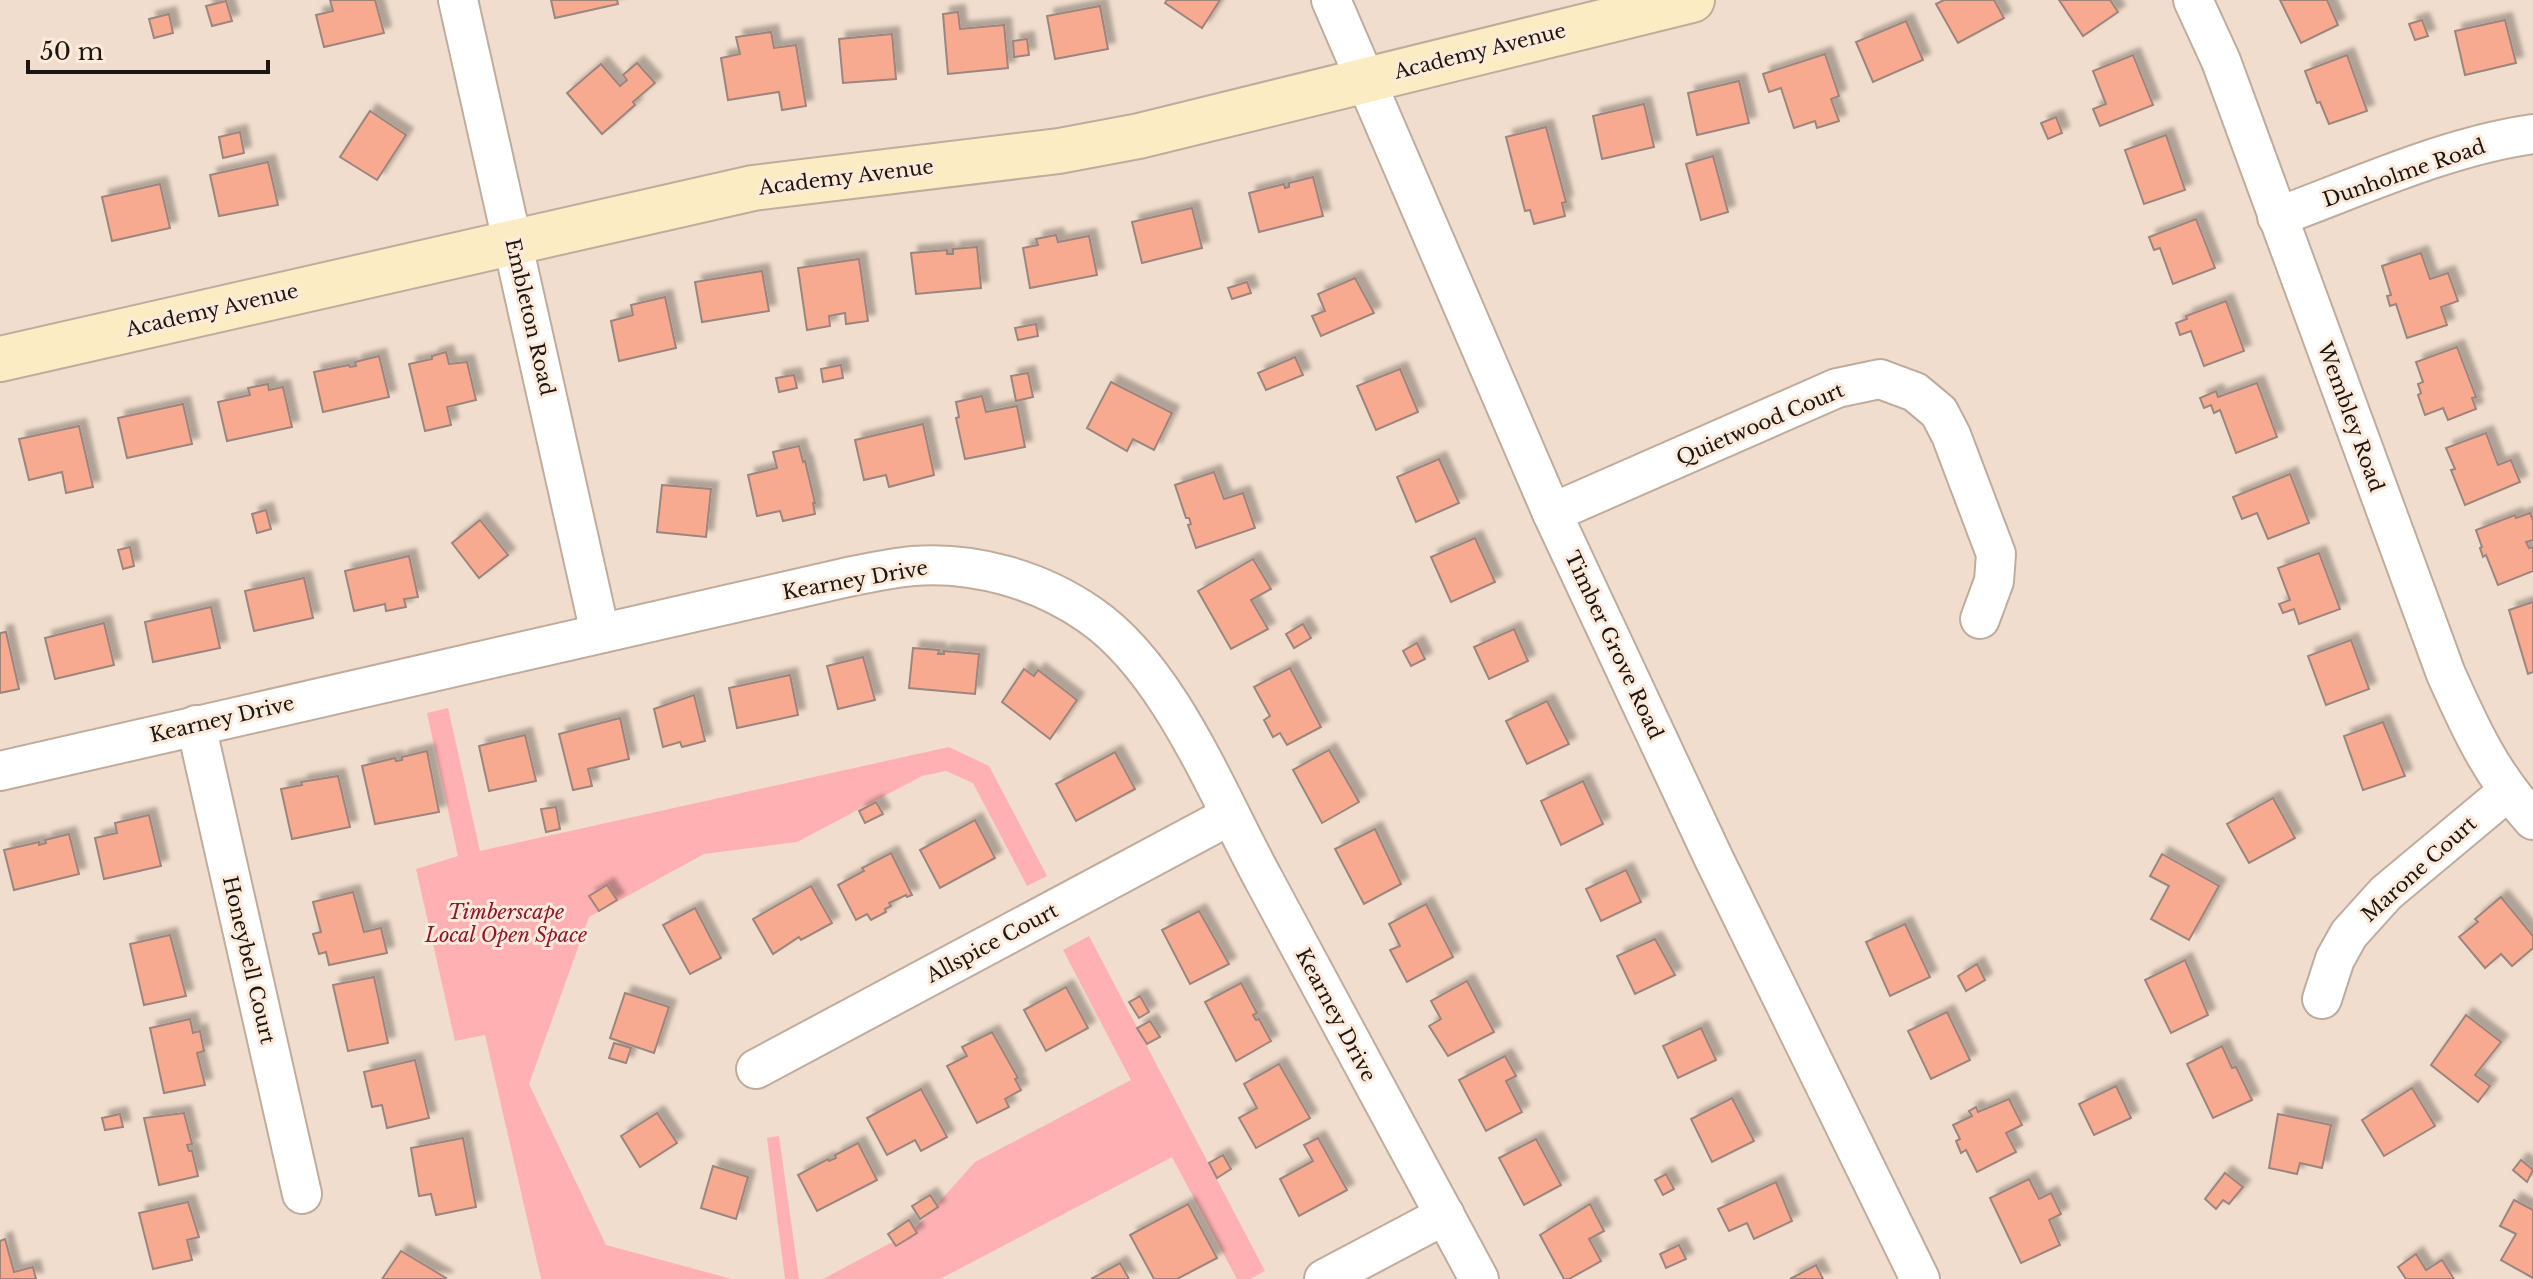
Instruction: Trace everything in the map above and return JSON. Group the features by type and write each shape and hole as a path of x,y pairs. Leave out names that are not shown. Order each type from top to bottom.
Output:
{"street":[{"name":"Embleton Road","path":"458,0 600,633"},
{"name":"Timber Grove Road","path":"1331,0 1552,513 1714,859 1920,1279"},
{"name":"Academy Avenue","path":"0,359 753,188 1059,151 1126,139 1692,0"},
{"name":"Wembley Road","path":"2193,0 2221,61 2446,674 2483,752 2507,792 2533,820"},
{"name":"Dunholme Road","path":"2277,217 2438,159 2533,134"},
{"name":"Quietwood Court","path":"1552,513 1837,388 1880,379 1915,392 1939,412 1951,435 1996,554 1994,581 1980,619"},
{"name":"Kearney Drive","path":"0,771 848,577 913,566 961,566 1050,590 1091,615 1122,641 1154,679 1189,735 1229,816 1479,1279"},
{"name":"Honeybell Court","path":"196,725 302,1194"},
{"name":"Marone Court","path":"2322,999 2335,959 2349,934 2386,893 2507,792"},
{"name":"Allspice Court","path":"756,1069 1229,816"},
{"path":"1324,1279 1445,1215"}],"green space":[{"name":"Timberscape Local Open Space","path":"448,708 480,851 949,747 989,766 1047,876 1027,886 973,783 946,771 922,776 797,842 704,854 589,917 529,1084 606,1245 732,1279 541,1279 485,1035 455,1041 416,869 458,856 427,713"},
{"path":"1089,936 1265,1271 1250,1279 1237,1279 1172,1157 940,1279 823,1279 913,1231 975,1162 1131,1080 1063,950"},
{"path":"779,1136 799,1279 785,1279 767,1138"}],"building":[{"path":"330,0 375,0 384,33 324,47 316,15 333,11"},
{"path":"551,0 617,0 618,4 555,18"},
{"path":"1167,0 1220,0 1202,28 1165,3"},
{"path":"1944,0 1994,0 2004,18 1958,43 1936,4"},
{"path":"2059,0 2110,0 2118,12 2083,36"},
{"path":"2280,0 2327,0 2338,25 2301,43"},
{"path":"226,1 232,21 212,26 206,6"},
{"path":"1100,6 1108,49 1055,59 1047,16"},
{"path":"958,12 960,29 1004,25 1008,68 948,74 943,14"},
{"path":"169,14 173,33 154,38 149,19"},
{"path":"2422,20 2428,36 2415,40 2409,24"},
{"path":"2505,20 2516,63 2465,75 2455,31"},
{"path":"1906,21 1923,60 1873,82 1856,42"},
{"path":"771,32 774,48 796,45 806,106 782,110 779,92 728,100 721,58 740,54 736,37"},
{"path":"892,34 896,79 843,83 839,39"},
{"path":"1027,39 1029,55 1014,57 1013,41"},
{"path":"1825,54 1839,96 1831,99 1839,121 1817,128 1815,121 1794,128 1781,88 1769,92 1763,74"},
{"path":"2133,55 2153,105 2100,126 2093,109 2106,104 2093,71"},
{"path":"2347,55 2367,111 2329,124 2305,71"},
{"path":"637,63 655,83 602,134 567,93 601,64 620,86 627,80 623,75"},
{"path":"1739,81 1749,123 1697,135 1688,93"},
{"path":"1644,104 1654,147 1602,159 1593,116"},
{"path":"370,111 406,135 377,180 340,157"},
{"path":"2056,117 2062,133 2048,139 2041,123"},
{"path":"1546,127 1566,202 1562,203 1565,216 1534,224 1530,210 1525,211 1506,137"},
{"path":"240,132 244,153 223,158 219,137"},
{"path":"2166,135 2185,190 2144,204 2125,150"},
{"path":"1713,156 1728,212 1701,220 1686,164"},
{"path":"268,162 278,205 219,216 210,175"},
{"path":"1313,177 1323,216 1259,232 1249,193 1284,184 1285,188 1289,187 1289,183"},
{"path":"160,184 170,228 112,241 102,197"},
{"path":"1192,208 1202,248 1142,263 1132,222"},
{"path":"2196,219 2215,268 2173,284 2160,248 2154,250 2149,237"},
{"path":"1056,235 1058,242 1089,236 1097,275 1030,288 1023,248 1038,245 1036,239"},
{"path":"977,247 981,288 916,294 911,253 947,250 947,254 953,254 953,249"},
{"path":"2421,253 2430,279 2448,273 2458,301 2441,307 2447,325 2407,338 2396,304 2390,306 2387,296 2391,295 2382,266"},
{"path":"859,259 868,321 846,324 845,313 829,316 830,326 807,330 798,268"},
{"path":"762,271 769,311 702,322 695,282"},
{"path":"1355,278 1374,313 1321,336 1312,316 1325,311 1318,294"},
{"path":"1247,282 1251,293 1232,299 1228,288"},
{"path":"665,297 676,348 619,361 611,321 633,315 631,305"},
{"path":"2226,301 2244,351 2204,366 2191,331 2180,335 2176,323"},
{"path":"1036,324 1038,336 1018,340 1015,328"},
{"path":"2457,347 2476,397 2472,398 2476,409 2448,420 2443,408 2425,415 2418,395 2421,393 2418,384 2423,382 2416,362"},
{"path":"446,352 449,364 467,362 476,400 447,407 451,425 425,431 409,364"},
{"path":"379,356 389,397 323,412 314,372 356,366 355,362"},
{"path":"1295,357 1303,375 1266,390 1258,373"},
{"path":"841,365 843,378 823,382 821,369"},
{"path":"1400,369 1418,412 1376,430 1357,386"},
{"path":"1028,373 1033,397 1016,401 1011,376"},
{"path":"794,375 797,388 779,392 776,378"},
{"path":"1111,382 1172,413 1154,450 1133,439 1127,451 1087,428"},
{"path":"2257,383 2277,437 2236,453 2220,410 2214,413 2211,405 2204,408 2200,398 2216,391 2218,397"},
{"path":"268,384 269,390 283,387 292,427 227,441 218,402 250,395 248,388"},
{"path":"982,396 986,412 1017,406 1025,447 965,459 956,418 959,417 956,402"},
{"path":"183,404 192,444 127,458 118,418"},
{"path":"923,424 934,475 889,487 886,475 864,480 855,440"},
{"path":"79,426 93,487 66,493 62,472 29,480 19,439"},
{"path":"2486,433 2498,465 2511,460 2520,482 2465,505 2446,448"},
{"path":"799,446 815,503 815,514 783,521 780,511 757,516 748,475 777,468 773,452"},
{"path":"1439,459 1459,503 1416,522 1397,477"},
{"path":"1214,472 1224,499 1243,493 1255,528 1196,548 1188,525 1191,524 1189,518 1186,518 1175,485"},
{"path":"2290,474 2309,523 2268,539 2257,513 2242,519 2233,497"},
{"path":"662,485 711,489 706,537 657,532"},
{"path":"266,510 271,529 257,533 252,514"},
{"path":"2530,513 2533,540 2526,542 2529,548 2533,547 2533,571 2498,585 2486,555 2483,557 2476,530 2515,515 2516,518"},
{"path":"480,520 508,555 479,578 452,543"},
{"path":"1475,538 1495,582 1451,602 1431,557"},
{"path":"130,547 134,566 123,569 118,550"},
{"path":"2319,553 2340,609 2299,624 2294,609 2283,613 2279,604 2290,600 2278,568"},
{"path":"409,556 418,597 404,599 406,607 386,611 385,604 354,611 345,571"},
{"path":"1253,559 1271,589 1251,600 1268,629 1231,649 1198,591"},
{"path":"304,578 313,618 254,631 245,591"},
{"path":"2533,602 2533,672 2528,674 2509,610"},
{"path":"211,607 220,648 153,662 145,622"},
{"path":"104,623 114,665 55,679 45,638"},
{"path":"1303,624 1311,638 1294,648 1286,634"},
{"path":"1514,629 1528,661 1489,679 1474,647"},
{"path":"6,632 19,689 0,693 0,633"},
{"path":"2351,640 2369,689 2326,705 2308,656"},
{"path":"1417,643 1425,659 1411,666 1403,651"},
{"path":"913,648 939,650 938,654 944,654 944,651 979,654 975,694 909,688"},
{"path":"863,657 875,700 838,709 827,666"},
{"path":"1290,668 1321,727 1287,745 1280,733 1273,737 1264,720 1270,716 1254,687"},
{"path":"1024,669 1034,676 1038,670 1077,700 1050,739 1002,702"},
{"path":"790,675 798,715 737,728 729,688"},
{"path":"694,695 705,741 682,747 680,742 663,747 654,709"},
{"path":"1547,701 1569,744 1527,764 1506,721"},
{"path":"620,718 629,759 588,769 592,786 573,790 559,734"},
{"path":"2383,722 2405,776 2363,790 2344,736"},
{"path":"525,735 536,781 489,791 479,746"},
{"path":"1329,750 1359,802 1322,823 1293,770"},
{"path":"427,751 439,812 375,824 362,766 395,758 396,761 402,760 402,757"},
{"path":"1115,752 1135,789 1076,821 1056,784"},
{"path":"338,776 350,827 292,839 281,789"},
{"path":"1583,781 1603,824 1561,845 1541,801"},
{"path":"2273,798 2295,838 2249,863 2227,824"},
{"path":"876,802 883,814 865,823 859,811"},
{"path":"556,807 560,829 546,832 541,809"},
{"path":"149,815 161,866 104,879 95,838 117,833 115,823"},
{"path":"975,820 995,858 940,888 920,850"},
{"path":"1375,829 1401,884 1364,904 1335,849"},
{"path":"69,834 79,874 14,890 4,850 39,842 39,845 46,843 45,840"},
{"path":"891,853 912,895 889,903 891,906 885,909 886,912 871,920 867,914 856,920 838,885"},
{"path":"2162,854 2219,886 2189,940 2151,919 2169,886 2150,876"},
{"path":"1626,870 1641,902 1601,921 1586,889"},
{"path":"607,885 617,900 599,911 589,896"},
{"path":"811,886 832,923 801,940 799,937 773,954 753,919"},
{"path":"353,892 364,932 381,928 387,953 329,965 326,952 319,954 313,934 321,932 313,902"},
{"path":"2501,897 2533,936 2533,948 2512,966 2501,954 2485,968 2459,937"},
{"path":"1426,904 1453,957 1407,982 1390,950 1400,946 1389,924"},
{"path":"695,908 721,958 690,974 663,925"},
{"path":"1199,911 1229,964 1190,984 1162,930"},
{"path":"1905,924 1930,977 1890,996 1866,942"},
{"path":"170,935 186,996 144,1005 130,944"},
{"path":"1655,939 1675,975 1635,994 1617,956"},
{"path":"2185,960 2208,1015 2171,1033 2145,980"},
{"path":"1977,964 1985,980 1966,991 1958,976"},
{"path":"374,977 388,1043 348,1051 333,985"},
{"path":"1467,981 1494,1032 1448,1056 1429,1026 1441,1019 1431,1001"},
{"path":"1241,983 1257,1013 1253,1015 1256,1020 1259,1019 1271,1041 1236,1061 1205,1002"},
{"path":"1066,987 1088,1028 1046,1051 1024,1010"},
{"path":"625,993 669,1007 654,1053 610,1038"},
{"path":"1140,996 1149,1012 1139,1018 1129,1002"},
{"path":"1947,1012 1970,1060 1931,1079 1908,1031"},
{"path":"2466,1015 2501,1042 2475,1075 2490,1086 2478,1102 2431,1065"},
{"path":"190,1019 193,1033 200,1031 204,1051 197,1053 205,1085 164,1093 150,1028"},
{"path":"1150,1021 1160,1037 1147,1044 1137,1028"},
{"path":"1701,1028 1716,1060 1678,1078 1663,1046"},
{"path":"992,1032 1018,1078 1015,1079 1021,1090 1005,1099 1009,1107 977,1123 947,1066 967,1056 962,1047"},
{"path":"614,1043 631,1048 626,1063 609,1058"},
{"path":"2222,1046 2252,1100 2213,1118 2187,1064"},
{"path":"1505,1056 1516,1076 1506,1081 1522,1112 1486,1131 1459,1080"},
{"path":"415,1060 429,1118 387,1128 382,1105 372,1107 364,1072"},
{"path":"1279,1064 1310,1118 1256,1148 1239,1118 1257,1108 1244,1084"},
{"path":"2116,1086 2131,1118 2094,1135 2079,1104"},
{"path":"2412,1088 2435,1126 2384,1156 2362,1120"},
{"path":"921,1089 947,1137 921,1151 915,1140 887,1155 867,1118"},
{"path":"1732,1098 1754,1141 1712,1162 1691,1119"},
{"path":"2009,1099 2022,1125 2006,1133 2016,1152 1977,1172 1966,1150 1961,1153 1956,1141 1960,1139 1953,1125 1972,1116 1969,1111 1976,1107 1978,1112"},
{"path":"184,1113 192,1144 187,1145 192,1151 198,1176 159,1185 144,1118"},
{"path":"657,1113 677,1143 640,1167 621,1136"},
{"path":"120,1114 123,1127 105,1130 102,1118"},
{"path":"2278,1114 2331,1125 2322,1168 2300,1163 2297,1174 2269,1168"},
{"path":"463,1138 476,1207 436,1215 431,1194 419,1196 411,1148"},
{"path":"1318,1138 1347,1190 1299,1216 1280,1179 1313,1161 1304,1145"},
{"path":"1536,1139 1561,1185 1524,1205 1499,1158"},
{"path":"858,1143 877,1180 817,1211 798,1175 836,1158 835,1155"},
{"path":"1223,1155 1231,1169 1217,1178 1209,1163"},
{"path":"2521,1160 2533,1170 2527,1182 2513,1170"},
{"path":"713,1166 748,1177 736,1219 701,1208"},
{"path":"2225,1173 2243,1187 2229,1204 2223,1200 2216,1209 2205,1199"},
{"path":"1666,1174 1674,1189 1663,1195 1655,1180"},
{"path":"2029,1179 2039,1199 2051,1193 2061,1214 2049,1220 2060,1245 2021,1263 1990,1198"},
{"path":"1776,1182 1792,1221 1754,1239 1747,1223 1729,1231 1718,1209"},
{"path":"930,1195 938,1207 920,1219 912,1206"},
{"path":"2514,1200 2533,1210 2533,1278 2501,1260 2516,1234 2500,1226"},
{"path":"188,1202 199,1237 187,1240 192,1260 153,1269 139,1213"},
{"path":"1188,1204 1217,1258 1177,1279 1154,1279 1130,1235"},
{"path":"1590,1204 1604,1231 1589,1239 1601,1261 1564,1279 1540,1235"},
{"path":"909,1220 917,1233 896,1246 888,1234"},
{"path":"5,1239 14,1272 33,1267 36,1279 0,1279 0,1241"},
{"path":"1679,1245 1686,1259 1666,1268 1660,1254"},
{"path":"401,1251 446,1278 382,1279"},
{"path":"2416,1254 2426,1270 2442,1260 2454,1279 2406,1279 2398,1267"},
{"path":"1120,1263 1129,1279 1091,1279"},
{"path":"1816,1265 1823,1279 1790,1279"}]}
